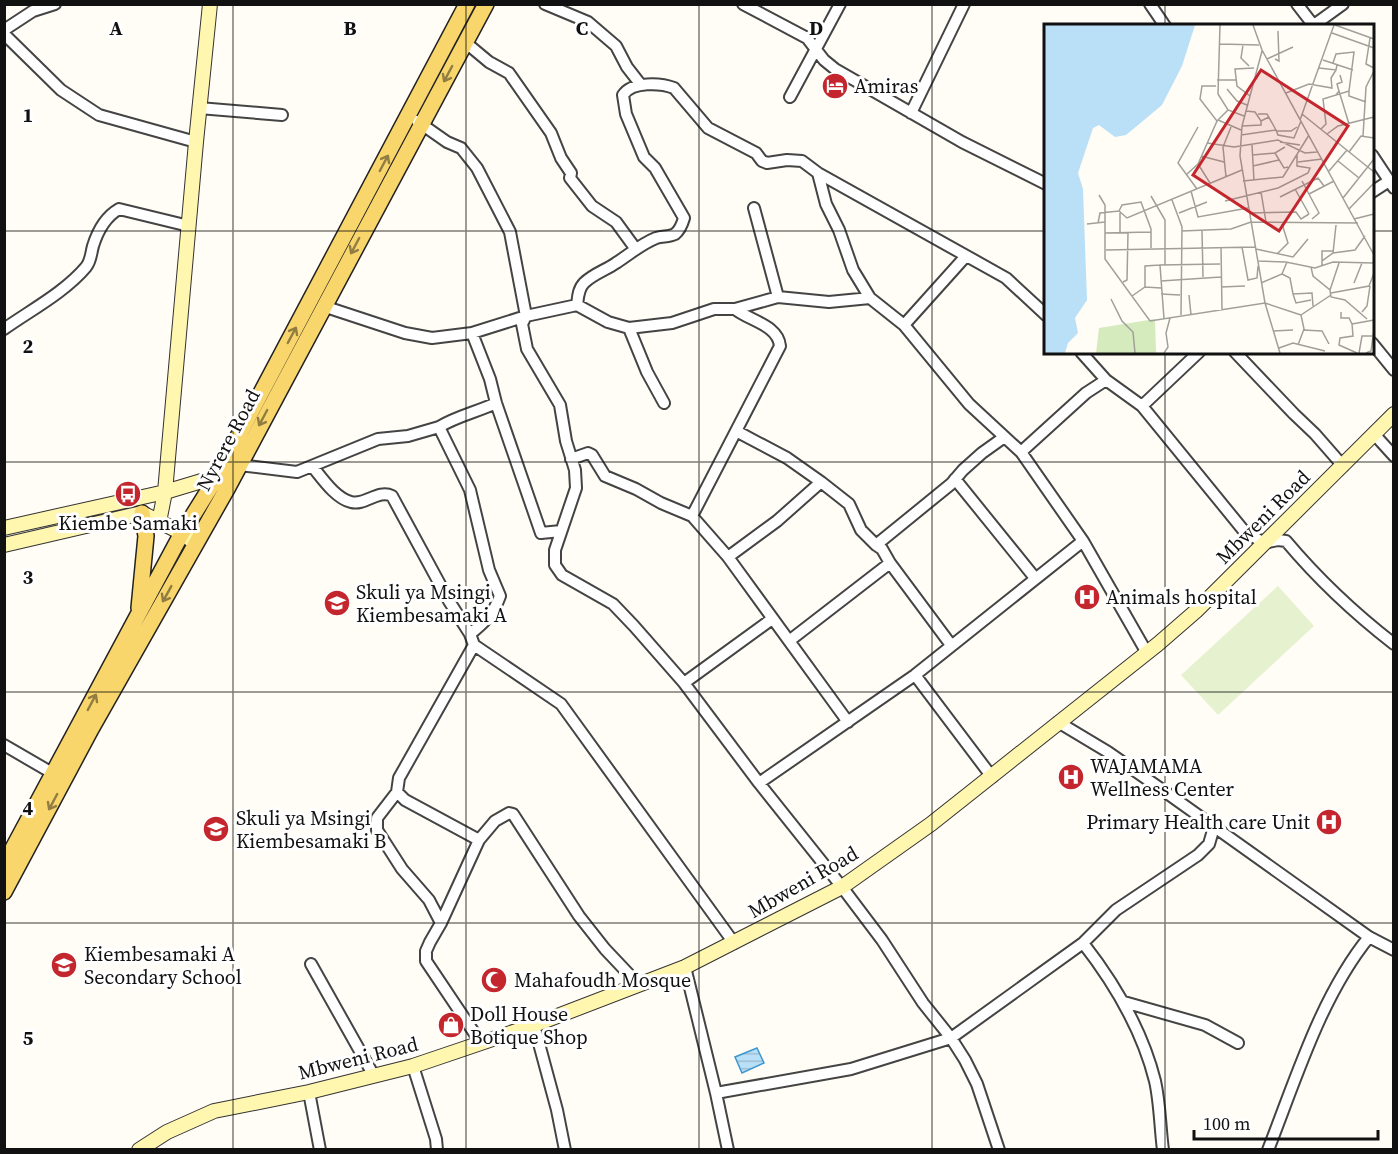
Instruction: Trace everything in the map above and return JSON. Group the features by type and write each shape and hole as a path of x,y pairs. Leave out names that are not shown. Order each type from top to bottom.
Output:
{"main road":[{"name":"Nyrere Road","path":"4,892 138,617 182,533 239,465 323,306 415,120 467,4"},
{"name":"Nyrere Road","path":"4,865 59,777 195,543 222,483 415,120 465,42 486,4"},
{"path":"138,617 146,536 142,513"}],"street":[{"path":"56,4 33,12 4,32 61,90 99,115 196,142"},
{"path":"159,522 165,492 210,4"},
{"path":"545,4 588,22 616,46 627,67 641,86"},
{"path":"743,4 807,38 824,60 835,69 962,142 1044,183"},
{"path":"790,97 840,4"},
{"path":"911,113 964,4"},
{"path":"1150,4 1164,24"},
{"path":"1297,4 1313,24"},
{"path":"1315,24 1342,4"},
{"path":"465,42 489,62 509,73 551,134 561,158 571,173 570,178 580,193 592,206 616,222 635,248"},
{"path":"577,305 578,294 583,284 635,248 657,238 670,236 682,226 684,218 655,168 644,157 626,114 623,95 626,90 641,86 668,86 674,88 708,128 756,153 767,163 802,161 818,173 1006,278 1044,313"},
{"path":"199,108 282,115"},
{"path":"415,120 447,142 461,148 477,168 510,232 526,316 522,324 527,350 560,405 576,488 555,550 555,565 562,575 613,604 684,683 759,783 842,887 882,940 923,1003 951,1038 977,1084 999,1149"},
{"path":"1374,158 1391,185 1374,191"},
{"path":"818,173 826,204 839,230 853,270 870,298 903,325 969,404 1020,452 1083,541 1147,653"},
{"path":"754,208 778,297"},
{"path":"4,329 78,276 88,265 104,221 119,209 189,226"},
{"path":"903,325 966,256"},
{"path":"323,306 405,333 432,338 472,333 526,316 577,305 608,322 629,328 672,323 714,309 735,309 778,297 829,302 870,298"},
{"path":"692,516 780,346 779,338 772,330 745,317 735,309"},
{"path":"629,328 647,372 664,403"},
{"path":"472,333 490,379 496,403 541,533 561,531"},
{"path":"1374,345 1394,370"},
{"path":"1083,354 1106,380 1142,406 1244,531 1264,543 1286,541 1326,585 1367,623 1394,644"},
{"path":"1142,406 1197,354"},
{"path":"1237,354 1343,466"},
{"path":"1020,452 1086,393 1106,380"},
{"path":"239,465 297,472 378,439 408,436 439,427 454,417 482,410 496,403"},
{"name":"Mbweni Road","path":"139,1149 167,1132 214,1111 309,1092 413,1066 534,1025 685,967 842,887 931,824 1147,653 1196,611 1394,414"},
{"path":"439,427 470,490 489,570 500,596 496,608 472,639 399,778 397,792 377,818 377,830 402,869 429,900 441,923"},
{"path":"736,430 787,458 849,504 861,530 882,549 951,645"},
{"path":"1374,434 1394,456"},
{"path":"876,545 955,479 982,453 1003,438"},
{"path":"571,459 588,453 592,455 605,476 692,516 728,557 848,722"},
{"path":"312,466 334,491 350,502 355,503 382,494 392,496 472,639 561,704 734,943"},
{"path":"955,479 1035,578"},
{"path":"4,528 165,492 205,480 222,483"},
{"path":"728,557 777,521 821,482"},
{"path":"4,545 142,513 182,533 195,543"},
{"path":"37,521 40,536"},
{"path":"759,783 915,675 1083,541"},
{"path":"789,641 890,563"},
{"path":"684,683 772,619"},
{"path":"915,675 992,777"},
{"path":"1058,722 1108,752 1369,937 1394,950"},
{"path":"4,745 59,777"},
{"path":"397,792 405,800 480,840"},
{"path":"481,1043 426,961 426,951 441,923 469,858 495,821 509,813 513,814 579,916 605,949 639,985"},
{"path":"716,1093 851,1069 951,1038 1083,943 1116,910 1198,855 1209,844 1214,827"},
{"path":"1268,1149 1323,1013 1351,959 1369,937"},
{"path":"1083,943 1124,1002 1135,1024 1155,1082 1163,1149"},
{"path":"311,964 374,1076"},
{"path":"685,967 728,1149"},
{"path":"1124,1002 1204,1025 1238,1043"},
{"path":"534,1025 565,1149"},
{"path":"413,1066 436,1139 437,1149"},
{"path":"309,1092 320,1149"}],"green space":[{"path":"1278,586 1314,626 1218,715 1181,675"}],"water":[{"path":"757,1048 764,1063 742,1073 735,1057"}],"place":[{"name":"Amiras","path":"835,86"},
{"name":"Kiembe Samaki","path":"128,494"},
{"name":"Animals hospital","path":"1087,597"},
{"name":"Skuli ya Msingi Kiembesamaki A","path":"337,603"},
{"name":"WAJAMAMA Wellness Center","path":"1071,777"},
{"name":"Primary Health care Unit","path":"1329,822"},
{"name":"Skuli ya Msingi Kiembesamaki B","path":"216,829"},
{"name":"Kiembesamaki A Secondary School","path":"64,965"},
{"name":"Mahafoudh Mosque","path":"494,980"},
{"name":"Doll House Botique Shop","path":"451,1025"}]}
